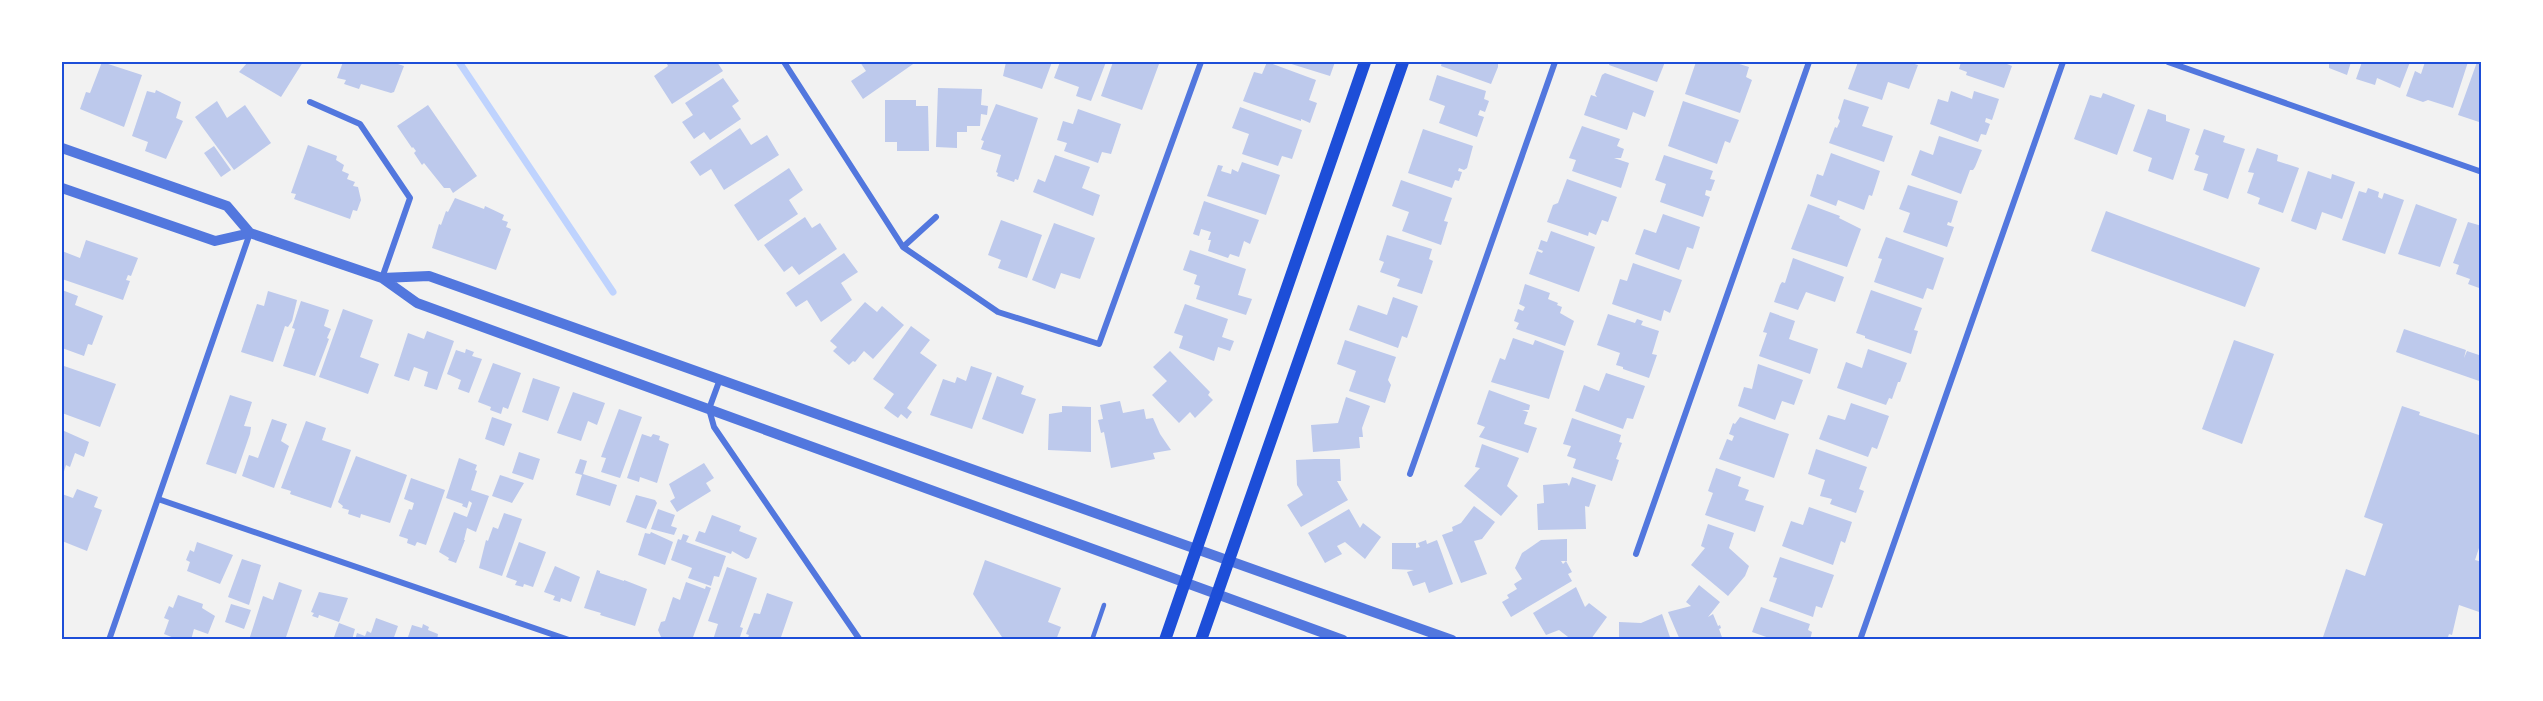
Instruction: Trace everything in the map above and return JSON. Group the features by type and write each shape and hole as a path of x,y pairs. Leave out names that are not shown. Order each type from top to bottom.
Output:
{"main road":[{"path":"1165,639 1365,62"},
{"path":"1201,639 1403,62"}],"street":[{"path":"784,62 903,247 998,312 1099,344 1201,62"},
{"path":"1410,474 1555,62"},
{"path":"1636,554 1809,62"},
{"path":"1860,639 2063,62"},
{"path":"2168,62 2481,172"},
{"path":"310,102 360,124 410,198 382,278"},
{"path":"62,148 227,206 250,233 382,278 417,303 1184,584 1343,639"},
{"path":"62,188 215,241 250,233"},
{"path":"903,247 936,217"},
{"path":"109,639 250,233"},
{"path":"382,278 429,276 1452,639"},
{"path":"720,379 709,409 714,428 861,639"},
{"path":"158,499 569,639"}],"lane":[{"path":"1092,639 1104,605"}],"building":[{"path":"102,62 142,75 124,127 80,109 86,92 90,93"},
{"path":"248,62 303,62 281,97 239,72"},
{"path":"343,62 399,62 398,64 404,66 394,92 391,93 361,84 359,89 344,84 346,80 337,78"},
{"path":"666,62 717,62 723,71 672,104 654,76 668,66"},
{"path":"860,62 916,62 863,99 851,81 866,71"},
{"path":"1006,62 1052,62 1042,89 1003,76"},
{"path":"1060,62 1106,62 1091,101 1076,96 1079,87 1054,78"},
{"path":"1113,62 1159,64 1142,110 1101,96"},
{"path":"1267,62 1316,80 1309,100 1317,103 1310,123 1243,101 1254,72 1262,74"},
{"path":"1285,62 1335,62 1330,76"},
{"path":"1442,62 1498,62 1498,67 1491,84 1441,66"},
{"path":"1610,62 1665,62 1657,82 1609,65"},
{"path":"1696,62 1733,62 1749,67 1746,77 1752,80 1740,113 1685,94"},
{"path":"1858,62 1908,62 1918,65 1909,89 1888,82 1882,100 1848,89"},
{"path":"1961,62 2008,62 2007,64 2012,66 2004,88 1966,75 1967,72 1959,69"},
{"path":"2329,62 2351,62 2347,75 2329,68"},
{"path":"2362,62 2410,62 2400,88 2377,78 2375,85 2356,79"},
{"path":"2425,62 2468,62 2453,108 2406,96 2415,71 2421,74"},
{"path":"2477,62 2482,62 2482,123 2458,115"},
{"path":"1605,73 1654,91 1645,117 1633,112 1627,130 1584,115 1591,95 1597,97 1595,94 1602,75"},
{"path":"1437,75 1486,91 1484,99 1489,101 1485,112 1480,110 1478,115 1484,117 1477,137 1439,123 1445,106 1429,100"},
{"path":"723,78 739,101 732,106 741,119 710,140 704,132 694,139 682,122 693,115 685,103"},
{"path":"938,88 982,89 981,105 988,106 987,115 981,114 980,126 967,126 967,132 957,132 957,148 936,147"},
{"path":"156,90 181,102 176,118 183,121 166,159 145,151 148,142 132,136 147,91 155,93"},
{"path":"1951,91 1972,99 1974,91 1999,99 1992,120 1986,118 1985,122 1990,124 1986,135 1981,134 1978,142 1930,124 1938,99 1948,102"},
{"path":"2103,93 2135,105 2117,155 2074,139 2090,95 2101,98"},
{"path":"1844,99 1869,107 1862,126 1893,136 1884,162 1829,143 1840,121 1838,118"},
{"path":"885,100 916,100 916,106 928,106 929,151 897,151 897,142 885,142"},
{"path":"217,101 227,118 245,105 271,143 234,170 195,117"},
{"path":"1683,101 1739,120 1730,143 1725,141 1717,164 1668,146"},
{"path":"996,104 1038,118 1018,180 1015,179 1014,182 997,176 1001,155 981,149 984,141 981,140"},
{"path":"428,105 477,176 453,193 450,188 444,188 424,163 422,165 414,153 416,151 397,126"},
{"path":"1240,107 1302,130 1292,159 1282,156 1278,166 1242,154 1249,134 1232,128"},
{"path":"1078,109 1121,124 1111,154 1102,152 1098,163 1064,151 1067,143 1057,140 1063,121 1073,124"},
{"path":"2148,109 2166,115 2166,121 2190,129 2173,180 2148,171 2152,158 2133,151"},
{"path":"1582,126 1620,139 1617,146 1624,149 1621,158 1614,158 1629,163 1621,188 1572,171 1576,160 1569,158"},
{"path":"740,128 751,145 767,135 779,155 724,190 711,169 700,176 690,162"},
{"path":"1423,129 1473,146 1467,168 1464,170 1459,168 1458,171 1462,172 1459,181 1455,180 1452,188 1408,173"},
{"path":"2204,129 2225,136 2223,142 2245,149 2228,199 2203,190 2208,174 2194,170 2199,156 2195,154"},
{"path":"1939,136 1982,150 1975,167 1970,170 1961,194 1911,175 1920,150 1933,155"},
{"path":"308,145 337,156 336,160 344,165 342,171 349,174 347,179 355,182 353,186 358,187 361,200 357,211 353,210 350,219 294,199 296,194 291,193"},
{"path":"214,146 231,170 221,177 204,153"},
{"path":"2257,148 2278,155 2277,161 2299,168 2283,213 2258,204 2260,198 2247,193 2254,173 2248,172"},
{"path":"1831,153 1880,171 1872,196 1869,195 1864,210 1838,200 1836,206 1810,196 1817,174 1823,176"},
{"path":"1055,155 1090,167 1082,188 1100,195 1093,216 1033,192 1038,179 1045,182"},
{"path":"1664,155 1713,171 1710,179 1715,180 1711,191 1706,190 1705,195 1710,197 1703,217 1660,202 1666,184 1655,180"},
{"path":"1242,162 1280,175 1266,215 1207,196 1218,165 1223,166 1221,171 1231,174 1232,169 1238,172"},
{"path":"789,168 803,190 789,200 798,214 758,241 734,205"},
{"path":"2308,171 2331,179 2332,174 2355,182 2342,219 2322,212 2316,230 2291,221"},
{"path":"1567,179 1617,197 1608,222 1602,220 1596,235 1589,232 1588,236 1547,222 1553,205 1558,203"},
{"path":"1401,180 1452,198 1444,221 1448,222 1441,245 1402,231 1409,212 1392,206"},
{"path":"1908,185 1958,201 1951,223 1948,222 1947,225 1954,227 1947,247 1903,232 1910,213 1899,209"},
{"path":"2368,188 2379,192 2378,197 2382,199 2384,193 2404,200 2385,254 2342,240 2359,191 2366,193"},
{"path":"455,198 484,209 485,206 504,215 502,220 508,222 506,227 511,229 496,270 432,248 439,224 441,225 446,211 448,212"},
{"path":"1204,201 1259,220 1250,244 1244,241 1239,257 1230,254 1228,258 1208,251 1211,232 1201,229 1199,236 1193,234"},
{"path":"1808,204 1840,216 1839,218 1861,229 1847,267 1791,249"},
{"path":"2416,204 2457,219 2440,267 2398,254"},
{"path":"2106,211 2260,268 2245,307 2091,251"},
{"path":"1663,214 1700,227 1693,249 1687,247 1679,270 1635,254 1644,229 1656,233"},
{"path":"805,217 812,228 820,223 837,249 799,275 792,266 784,272 764,245"},
{"path":"1001,220 1042,235 1027,278 998,268 1001,260 988,255"},
{"path":"2468,222 2482,226 2482,289 2468,284 2470,279 2456,274 2459,265 2453,263"},
{"path":"1054,223 1095,238 1080,279 1061,273 1055,289 1032,280"},
{"path":"1551,231 1595,247 1579,292 1529,274 1537,251 1542,253 1543,251 1538,249 1541,240 1547,242"},
{"path":"1387,235 1432,249 1429,259 1433,261 1422,294 1397,286 1400,279 1380,272 1384,262 1379,260"},
{"path":"1886,237 1944,258 1933,290 1927,288 1923,299 1874,282 1882,259 1878,258"},
{"path":"86,240 138,258 131,276 128,275 126,280 130,281 123,300 62,279 62,251 80,258"},
{"path":"1190,250 1246,269 1238,295 1252,299 1246,315 1196,299 1200,286 1194,284 1197,275 1183,270"},
{"path":"844,253 858,272 841,283 852,300 821,322 807,300 796,307 786,293"},
{"path":"1793,258 1844,277 1835,302 1806,292 1798,310 1774,302 1780,285 1782,282 1785,283"},
{"path":"1633,263 1682,280 1670,313 1664,310 1661,321 1612,304 1620,279 1627,281"},
{"path":"1525,284 1550,293 1548,299 1562,307 1560,313 1574,321 1565,346 1516,329 1519,323 1514,321 1518,309 1523,311 1525,307 1519,304"},
{"path":"62,290 78,296 75,305 103,316 92,345 88,344 84,356 62,348"},
{"path":"1871,290 1922,308 1914,330 1918,331 1911,354 1856,333"},
{"path":"268,291 297,300 292,321 288,327 285,326 273,362 241,352 257,304 264,306"},
{"path":"1393,297 1418,306 1407,338 1402,336 1398,348 1349,330 1358,305 1387,315"},
{"path":"301,301 329,310 324,326 331,329 327,338 329,339 315,376 283,366"},
{"path":"865,302 877,312 882,306 904,325 873,359 864,351 855,362 849,365 833,351 837,347 830,341"},
{"path":"1185,304 1228,319 1222,337 1234,341 1230,351 1218,347 1214,361 1179,348 1183,336 1174,333"},
{"path":"343,309 373,320 360,357 379,364 368,394 319,377"},
{"path":"1770,312 1795,321 1789,339 1818,349 1810,374 1759,356 1767,333 1763,332"},
{"path":"1608,314 1635,323 1637,319 1643,321 1641,325 1659,331 1652,354 1657,355 1649,378 1616,365 1620,353 1597,345"},
{"path":"911,326 930,340 920,353 937,365 907,408 912,412 907,419 901,414 898,418 884,408 894,394 873,379"},
{"path":"2404,329 2466,350 2464,358 2467,351 2482,356 2482,382 2396,352"},
{"path":"427,331 454,341 437,390 424,386 428,372 414,367 409,381 394,376 408,333 424,339"},
{"path":"1513,338 1533,345 1535,340 1564,351 1549,399 1491,382 1500,358 1505,360"},
{"path":"1345,340 1396,357 1388,380 1391,385 1385,403 1349,391 1356,371 1337,364"},
{"path":"2234,340 2274,354 2242,444 2202,429"},
{"path":"466,349 474,352 472,356 482,359 469,393 458,389 461,380 447,374 456,350 465,353"},
{"path":"1868,349 1907,363 1892,399 1889,398 1886,405 1837,388 1846,362 1862,368"},
{"path":"1170,351 1210,392 1208,395 1213,400 1195,418 1190,412 1179,423 1152,395 1167,381 1153,367"},
{"path":"493,363 521,373 508,409 503,407 501,414 478,402"},
{"path":"1758,364 1803,380 1794,405 1782,401 1775,420 1738,406 1744,387 1752,389"},
{"path":"64,366 116,384 100,427 62,413"},
{"path":"971,366 992,373 972,429 930,415 943,379 955,383 957,377 966,381"},
{"path":"1606,373 1645,386 1633,419 1627,418 1623,429 1575,411 1584,385 1599,391"},
{"path":"997,376 1024,386 1021,394 1036,399 1023,434 982,419"},
{"path":"533,378 560,387 548,421 522,412"},
{"path":"1489,390 1530,405 1529,410 1522,410 1528,412 1524,424 1537,428 1528,453 1479,437 1485,427 1477,424"},
{"path":"573,392 605,403 597,425 588,421 581,441 557,433"},
{"path":"230,395 252,402 244,426 251,427 250,434 236,474 206,464"},
{"path":"1346,397 1370,406 1362,428 1363,437 1359,437 1360,448 1313,452 1311,425 1338,423"},
{"path":"1120,401 1123,413 1144,409 1146,419 1153,418 1171,450 1153,453 1155,459 1111,468 1104,432 1101,433 1098,420 1103,419 1100,405"},
{"path":"1851,403 1889,416 1877,449 1872,447 1868,457 1819,439 1828,415 1845,420"},
{"path":"1062,406 1091,407 1091,452 1048,450 1049,414 1062,412"},
{"path":"2402,406 2420,412 2419,415 2482,436 2482,549 2479,548 2475,560 2482,562 2482,613 2459,605 2452,635 2449,634 2447,640 2322,640 2346,569 2365,576 2383,524 2364,517"},
{"path":"619,409 642,417 620,478 601,472 606,458 601,457"},
{"path":"492,417 512,424 504,446 485,439"},
{"path":"1740,417 1789,434 1774,478 1719,459 1727,439 1732,441 1734,436 1729,434 1733,423 1735,424"},
{"path":"1572,418 1621,435 1619,442 1622,443 1616,459 1619,460 1612,481 1573,468 1576,459 1567,456 1571,446 1563,444"},
{"path":"272,419 287,424 281,441 289,446 274,488 242,476 249,455 258,458"},
{"path":"306,421 326,428 322,440 351,450 331,508 290,494 291,491 281,488"},
{"path":"62,430 89,442 84,457 75,453 70,467 66,465 62,478"},
{"path":"642,434 651,437 653,434 660,436 659,440 669,444 657,483 640,477 639,482 627,478"},
{"path":"1482,444 1519,458 1507,486 1518,496 1501,516 1464,486 1480,468 1475,467"},
{"path":"1816,449 1867,467 1859,489 1864,491 1856,513 1830,504 1832,499 1820,496 1825,480 1808,474"},
{"path":"519,452 540,459 533,480 512,473"},
{"path":"356,456 407,475 390,523 361,514 360,518 348,514 349,510 342,508 343,506 338,502"},
{"path":"459,458 477,465 471,490 489,496 476,532 467,528 456,563 448,560 449,558 439,552 454,512 467,517 472,503 469,501 467,508 462,506 463,504 446,498"},
{"path":"580,459 587,461 583,474 617,485 610,506 576,495 582,475 575,473"},
{"path":"1340,459 1341,481 1337,481 1348,500 1301,527 1287,505 1303,495 1297,485 1296,460"},
{"path":"704,463 714,478 706,483 711,491 677,512 670,501 675,498 669,484"},
{"path":"1716,468 1741,477 1738,486 1749,490 1745,500 1764,506 1755,532 1705,515 1713,493 1708,491"},
{"path":"500,475 524,483 512,503 492,496"},
{"path":"1572,477 1596,485 1589,507 1585,506 1586,529 1538,530 1537,504 1544,503 1543,485 1567,483 1569,486"},
{"path":"411,478 445,490 426,545 417,542 415,546 407,543 408,539 399,536 409,509 412,510 414,503 404,499"},
{"path":"77,489 98,497 94,507 102,510 87,551 62,541 62,494 73,498"},
{"path":"636,495 655,500 657,503 646,529 626,522"},
{"path":"1474,506 1495,522 1482,539 1474,541 1487,574 1461,583 1442,535 1453,531 1452,527 1461,523"},
{"path":"1809,507 1852,522 1845,543 1841,541 1833,565 1782,546 1791,521 1803,525"},
{"path":"658,509 675,515 671,526 677,528 674,535 651,529"},
{"path":"1349,509 1360,528 1363,523 1381,537 1365,559 1345,542 1337,546 1342,554 1325,563 1308,533"},
{"path":"504,513 522,519 502,576 479,568 486,540 488,541 493,527 498,529"},
{"path":"712,515 741,526 739,531 757,538 749,558 746,559 732,551 731,554 695,541 699,531 705,533"},
{"path":"1708,524 1734,533 1729,548 1749,566 1745,576 1728,596 1691,565 1705,548 1701,546"},
{"path":"651,532 673,542 665,565 638,555 645,533 650,534"},
{"path":"683,534 689,536 686,542 726,556 719,577 714,576 711,586 688,578 692,568 671,560 678,539 681,540"},
{"path":"1567,539 1566,561 1572,572 1568,574 1572,581 1511,617 1502,602 1509,598 1507,595 1517,589 1514,584 1522,579 1515,568 1522,553 1541,540"},
{"path":"1426,540 1427,544 1437,540 1453,584 1429,593 1425,582 1413,586 1407,572 1414,570 1392,569 1392,543 1416,543 1416,548 1420,547 1418,543"},
{"path":"197,542 233,555 220,584 187,571 190,562 186,560 190,550 194,552"},
{"path":"519,542 546,552 533,587 524,584 523,587 515,585 517,581 506,577"},
{"path":"1780,557 1834,575 1822,608 1816,606 1813,617 1769,601 1777,578 1773,577"},
{"path":"242,559 261,565 249,605 228,597"},
{"path":"985,560 1061,588 1048,622 1061,627 1056,640 1004,640 973,594"},
{"path":"555,566 580,577 571,602 561,598 560,602 553,600 555,596 544,592"},
{"path":"727,567 757,578 740,627 743,628 739,640 713,640 718,624 708,621"},
{"path":"597,570 647,589 635,626 584,608"},
{"path":"279,582 302,590 285,640 249,640 263,596 273,600"},
{"path":"686,582 705,589 706,586 711,588 692,640 661,637 658,630 661,622 665,621 673,597 680,600"},
{"path":"1699,585 1720,602 1708,617 1713,614 1718,626 1720,625 1723,640 1680,640 1668,612 1691,606 1686,602"},
{"path":"1576,587 1585,607 1589,603 1607,617 1591,639 1572,640 1559,630 1546,635 1533,613"},
{"path":"319,592 348,598 339,622 319,615 318,618 312,616 314,613 311,612"},
{"path":"767,593 793,602 780,640 747,640 749,635 746,634 754,613 760,614"},
{"path":"178,595 203,604 202,608 215,616 208,634 194,629 191,640 179,640 164,634 169,620 164,618 169,606 173,608"},
{"path":"231,604 251,610 244,629 225,622"},
{"path":"1761,607 1810,624 1808,630 1812,632 1810,640 1775,640 1752,632"},
{"path":"1662,614 1671,640 1619,640 1619,622 1641,623"},
{"path":"376,618 398,626 393,640 355,640 357,633 365,636 367,631 371,633"},
{"path":"339,623 355,629 352,640 333,640"},
{"path":"423,624 429,627 428,630 438,634 437,640 407,640 412,625 422,628"}],"waterway":[{"path":"459,62 613,292"}]}
